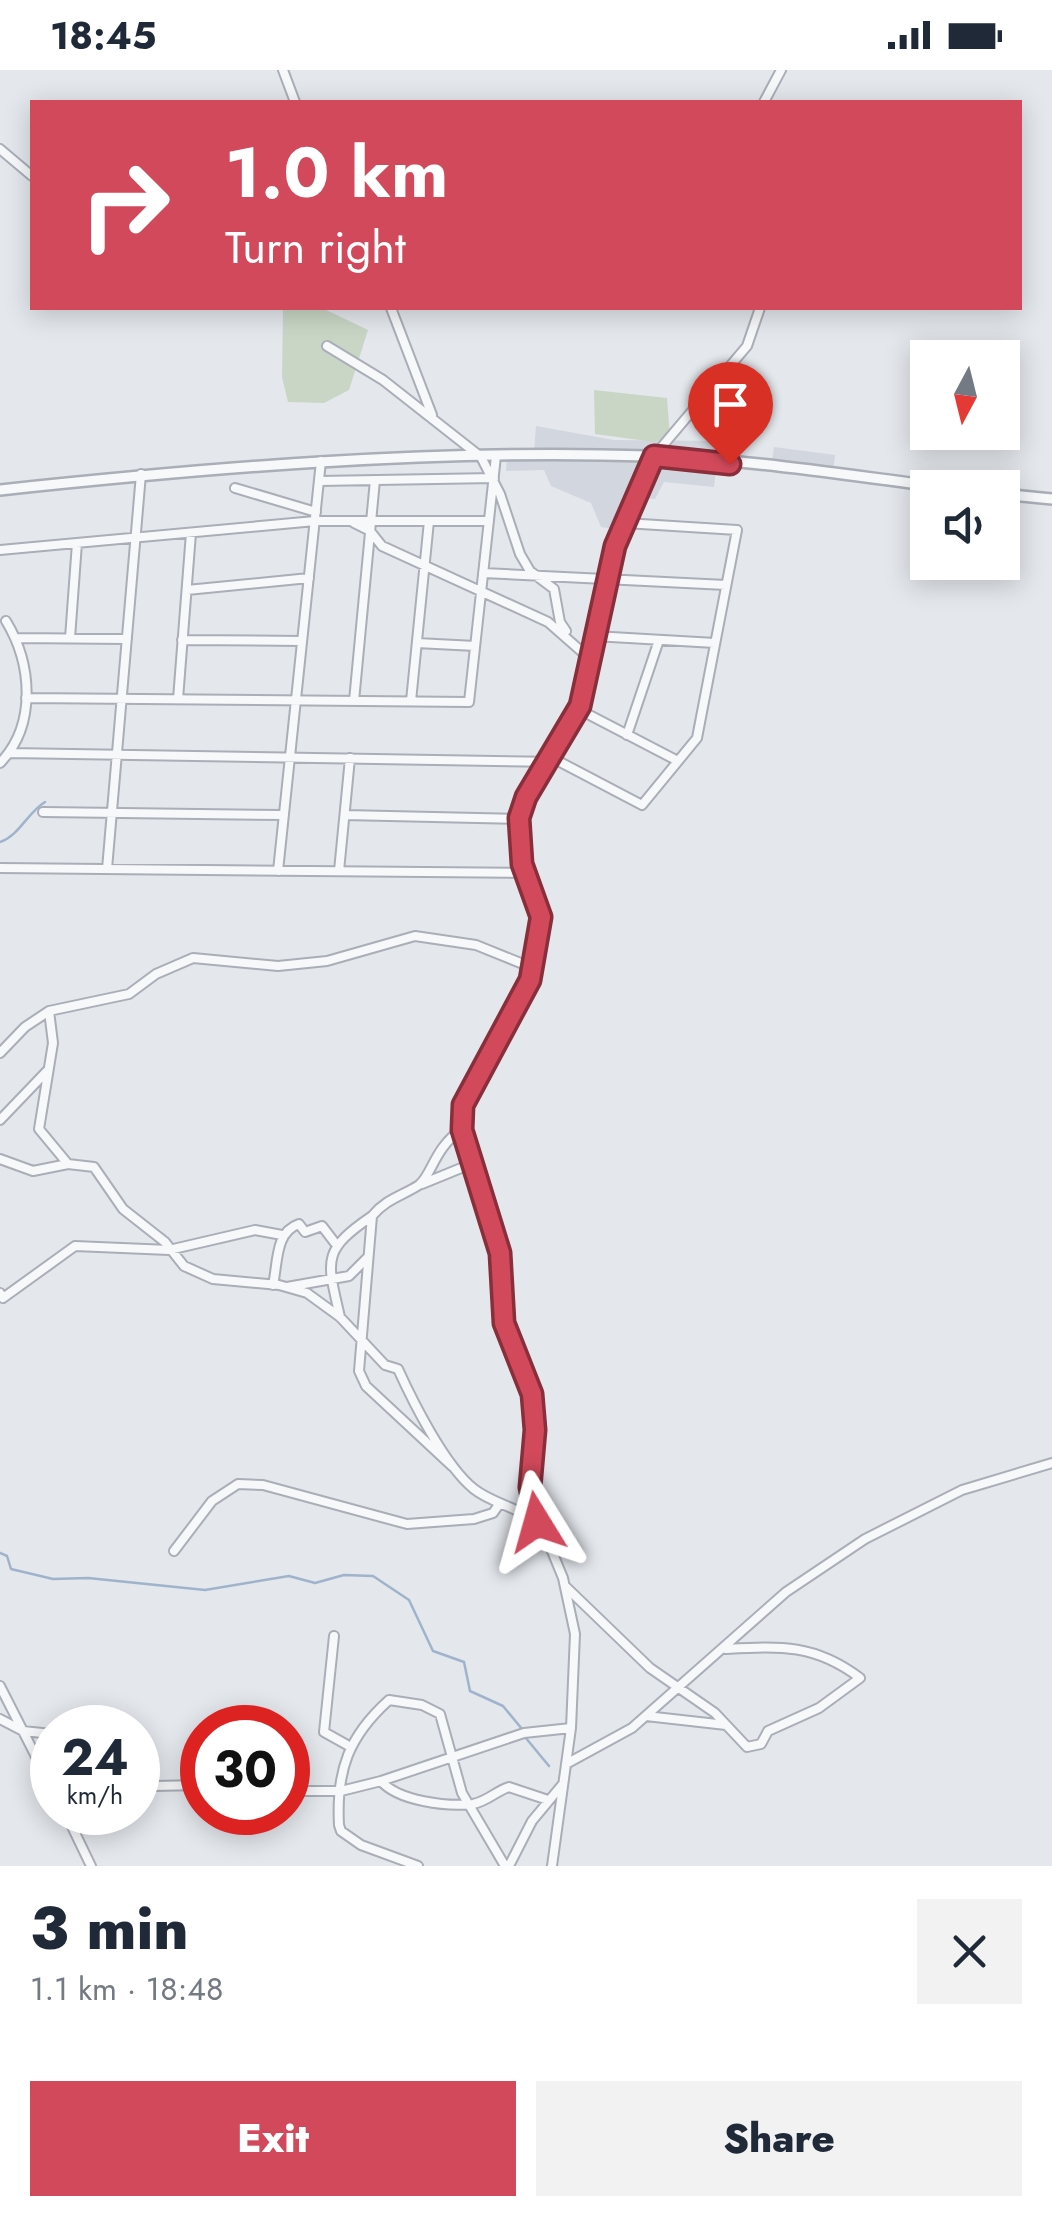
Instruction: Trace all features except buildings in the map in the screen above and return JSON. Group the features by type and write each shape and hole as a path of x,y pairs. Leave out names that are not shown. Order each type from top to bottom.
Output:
{"street":[{"path":"283,70 294,100"},
{"path":"765,100 781,70"},
{"path":"0,149 30,174"},
{"path":"391,310 410,367 436,423"},
{"path":"552,1866 572,1728 575,1634 566,1587 537,1522 530,1487 535,1430 532,1394 504,1323 500,1253 462,1130 466,1098 513,1018 533,968 541,917 524,873 519,818 546,761 578,709 607,579 625,523 654,456 747,346 759,310"},
{"path":"327,346 383,380 481,457 494,478 520,554 530,571 554,589 560,622 589,658"},
{"path":"26,698 469,702 496,456"},
{"path":"0,490 321,460 496,456 654,456 910,484"},
{"path":"278,871 321,460"},
{"path":"107,869 141,474"},
{"path":"318,481 494,478"},
{"path":"354,701 375,480"},
{"path":"234,488 315,516 371,526 489,521"},
{"path":"1020,496 1052,500"},
{"path":"0,550 315,516"},
{"path":"411,701 429,521"},
{"path":"10,753 560,762 642,805 696,738 737,530 625,523"},
{"path":"371,526 382,546 548,622 571,638"},
{"path":"178,699 191,532"},
{"path":"70,638 78,543"},
{"path":"483,573 726,585"},
{"path":"187,590 308,578"},
{"path":"0,763 10,753 26,698 16,638 6,621"},
{"path":"594,636 715,643"},
{"path":"16,638 127,639"},
{"path":"182,640 302,641"},
{"path":"628,735 659,640"},
{"path":"417,643 475,646"},
{"path":"578,709 678,761"},
{"path":"340,871 350,758"},
{"path":"42,812 284,815"},
{"path":"345,815 519,818"},
{"path":"0,868 524,873"},
{"path":"0,1053 24,1027 49,1011 129,994 144,980 194,958 278,966 327,961 416,936 476,945 533,968"},
{"path":"49,1011 53,1043 39,1129 68,1164"},
{"path":"0,1120 47,1071"},
{"path":"422,1184 442,1144 462,1130"},
{"path":"0,1159 32,1172 68,1164 99,1170 123,1210 165,1242 184,1266 201,1276 307,1293 340,1318 385,1365 398,1369 419,1414 472,1488 537,1522"},
{"path":"340,1318 330,1280 335,1242 398,1194 471,1164"},
{"path":"372,1216 359,1371 366,1386 460,1472"},
{"path":"274,1285 282,1234 295,1224 305,1232 318,1225 335,1242"},
{"path":"0,1293 4,1298 64,1250 76,1246 169,1250 255,1230 282,1234"},
{"path":"286,1287 349,1276 368,1257"},
{"path":"566,1764 594,1751 646,1716 786,1592 902,1518 962,1490 1052,1463"},
{"path":"174,1550 212,1501 238,1484 263,1485 406,1524 474,1519 493,1513 500,1503"},
{"path":"566,1587 650,1668 726,1725 742,1744 754,1746 768,1731 819,1708 860,1678 815,1652 768,1647 724,1649"},
{"path":"334,1636 324,1732 349,1746"},
{"path":"0,1686 30,1745"},
{"path":"418,1866 361,1844 340,1831 342,1762 349,1746 388,1700 435,1709 456,1757 459,1783 507,1866 548,1800 562,1785"},
{"path":"646,1716 726,1725"},
{"path":"0,1719 30,1732"},
{"path":"310,1791 341,1792 524,1733 572,1728"},
{"path":"381,1782 402,1796 471,1804 509,1787 548,1800"},
{"path":"76,1835 91,1866"}],"shaded area":[{"path":"536,426 614,440 719,441 714,487 664,482 655,499 636,498 622,530 601,527 591,503 551,486 544,470 506,471 507,456 534,453"},
{"path":"774,447 835,455 833,475 771,468"}],"green space":[{"path":"283,310 326,310 368,330 349,390 324,403 288,402 282,377"},
{"path":"594,390 667,398 670,437 654,442 595,434"}],"waterway":[{"path":"0,842 13,835 45,802"},
{"path":"0,1553 7,1556 11,1569 53,1579 88,1578 205,1590 289,1576 315,1583 344,1575 373,1576 409,1600 433,1651 464,1662 470,1691 503,1706 522,1729"},
{"path":"525,1737 549,1766"}],"route":[{"path":"537,1522 530,1487 529,1455 535,1430 532,1394 504,1323 497,1237 462,1130 463,1105 530,980 541,917 522,864 519,818 526,797 580,706 615,546 654,456 730,464"}]}
